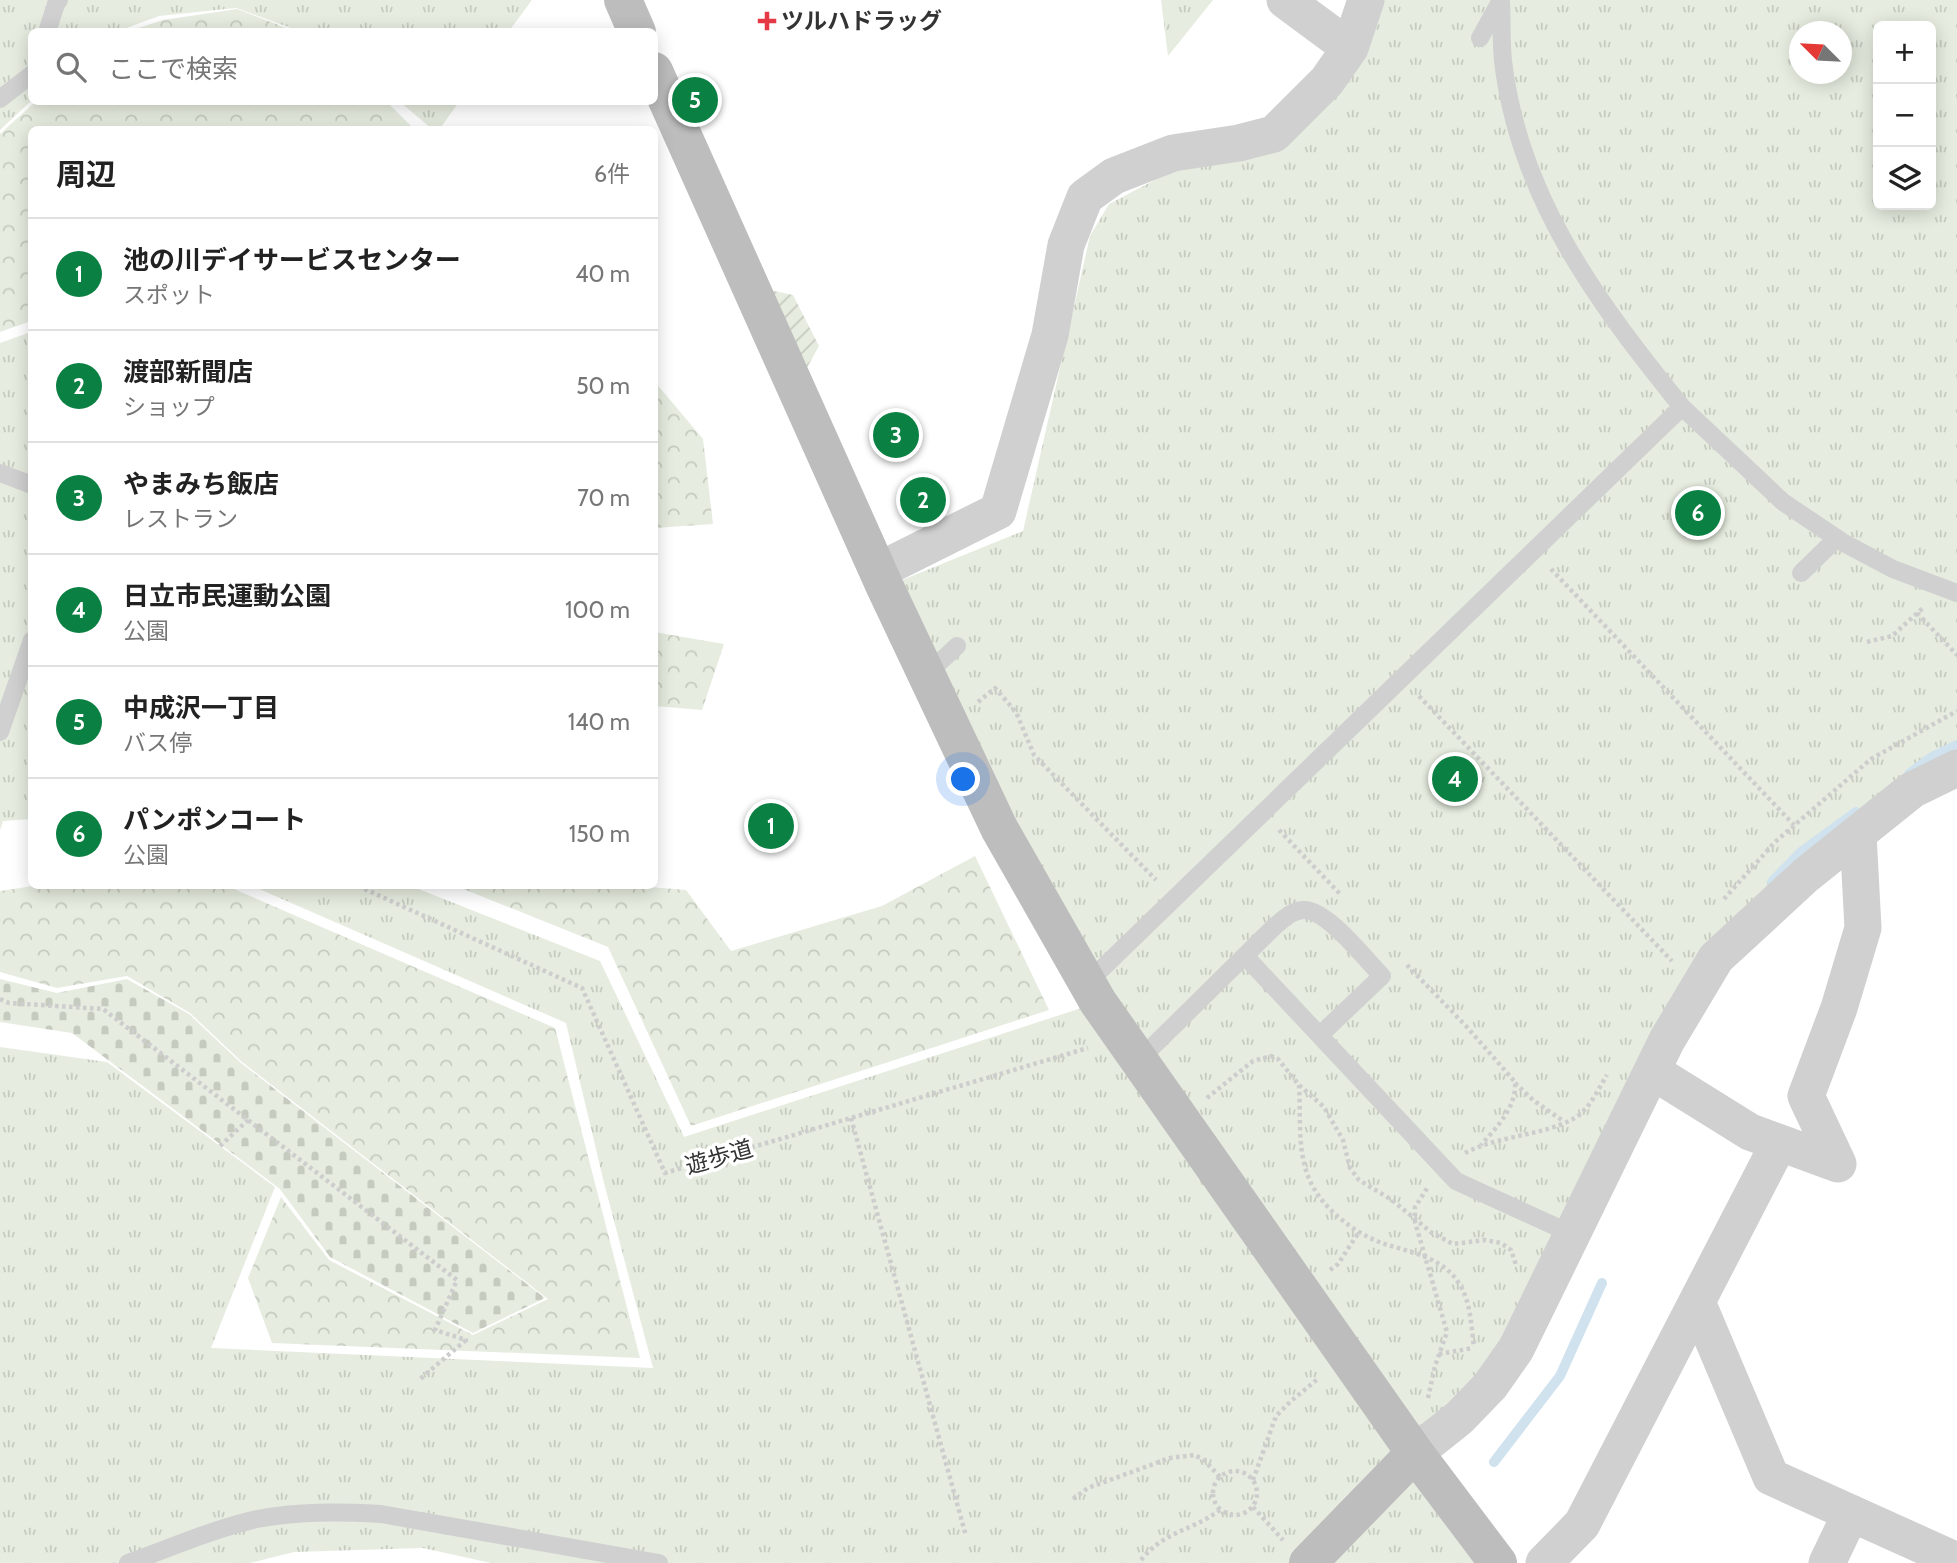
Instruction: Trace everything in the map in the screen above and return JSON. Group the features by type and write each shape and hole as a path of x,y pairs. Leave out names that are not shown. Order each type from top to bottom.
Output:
{"street":[{"path":"623,0 635,28"},
{"path":"1285,0 1350,48"},
{"path":"878,571 998,511 1050,335 1066,245 1085,197 1114,176 1173,153 1239,143 1274,134 1327,81 1350,48 1366,0"},
{"path":"658,80 878,571 999,828 1087,983 1130,1049 1415,1453 1498,1563"},
{"path":"1297,1554 1459,1418 1490,1386 1516,1349 1667,1040 1716,958 1806,875 1913,790 1957,768"},
{"path":"1652,1071 1750,1132 1838,1164 1806,1096 1839,1007 1863,928 1858,834"},
{"path":"1544,1563 1581,1524 1779,1143"},
{"path":"1697,1303 1770,1477 1957,1561"},
{"path":"1828,1563 1852,1513"}],"lane":[{"path":"48,28 59,0"},
{"path":"1480,38 1501,1"},
{"path":"1501,1 1503,61 1514,116 1528,163 1545,207 1576,265 1600,301 1682,407 1783,502 1837,538 1893,569 1957,593"},
{"path":"0,99 28,78"},
{"path":"1087,983 1682,407"},
{"path":"0,473 28,484"},
{"path":"1801,573 1837,538"},
{"path":"926,675 957,646"},
{"path":"0,732 28,652"},
{"path":"1130,1049 1245,956 1290,913 1305,909 1318,913 1329,922 1382,976 1320,1035"},
{"path":"1245,956 1456,1181 1572,1234"},
{"path":"128,1563 256,1520 298,1513 336,1512 381,1514 659,1563"}],"path":[{"path":"1534,551 1794,825"},
{"path":"1867,642 1892,636 1928,603"},
{"path":"1917,613 1957,655"},
{"path":"1402,678 1672,961"},
{"path":"951,725 995,688 1016,712 1034,755 1174,898"},
{"name":"遊歩道","path":"365,889 582,988 665,1173 851,1118 1130,1049"},
{"path":"0,999 9,1003 103,1009 457,1280 435,1330 466,1340 420,1379"},
{"path":"1180,1121 1253,1061 1271,1055 1279,1059 1299,1085 1324,1107 1335,1123 1343,1140 1350,1168 1359,1180 1392,1200 1432,1233 1453,1244 1485,1240 1501,1243 1511,1250 1516,1265 1515,1273"},
{"path":"1515,1082 1533,1100 1564,1122"},
{"path":"1299,1085 1303,1155 1313,1188 1359,1232 1442,1264 1462,1287 1469,1307 1474,1348"},
{"path":"1415,1453 1439,1354 1447,1332 1415,1218 1415,1207 1422,1194 1466,1153 1480,1145 1575,1118 1591,1101"},
{"path":"851,1118 966,1536"},
{"path":"220,1146 248,1120"},
{"path":"1301,1292 1338,1264 1359,1232"},
{"path":"1439,1354 1474,1348 1481,1341"},
{"path":"1253,1480 1276,1416 1345,1355"},
{"path":"1073,1499 1088,1488 1170,1458 1195,1455 1205,1461 1220,1477"},
{"path":"1234,1471 1253,1480 1258,1493 1253,1507 1233,1516 1220,1510 1213,1497 1216,1482 1220,1477 1226,1472 1234,1471"},
{"path":"1253,1507 1297,1554"},
{"path":"1141,1560 1152,1547 1169,1535 1204,1522 1220,1510"}],"green space":[{"path":"0,0 532,0 511,28 291,28 236,8 159,16 126,28 28,28 28,104 0,130"},
{"path":"1161,0 1213,0 1168,56"},
{"path":"1382,0 1957,0 1957,768 1716,958 1516,1349 1416,1453 1498,1563 491,1563 423,1548 294,1552 250,1563 0,1563 0,1047 107,1062 275,1187 211,1348 653,1368 604,1183 566,1023 259,889 419,889 600,961 684,1137 1097,1003 885,587 1023,531 1090,236 1109,204 1174,170 1285,149 1366,50"},
{"path":"237,9 286,28 138,28 163,20"},
{"path":"32,105 390,105 411,126 28,126 28,322 0,332 0,134"},
{"path":"404,105 457,105 442,126 428,126"},
{"path":"765,289 793,295 819,346 804,373"},
{"path":"28,333 28,819 3,821 0,830 0,343"},
{"path":"658,386 703,439 713,524 658,528"},
{"path":"658,633 724,644 702,710 658,706"},
{"path":"975,856 1049,1010 691,1126 608,947 463,889 658,888 686,890 731,951 882,906"},
{"path":"28,887 28,889 234,889 555,1028 640,1358 272,1343 248,1278 281,1197 329,1260 473,1335 548,1299 242,1062 190,1013 127,976 57,988 0,972 0,891"},
{"path":"0,979 57,993 127,979 189,1014 241,1063 545,1298 473,1333 330,1257 280,1189 72,1033 0,1022"}],"waterway":[{"path":"1909,774 1932,757 1957,745"},
{"path":"1772,882 1801,852 1856,812"},
{"path":"1494,1462 1560,1376 1602,1283"}],"place":[{"name":"ツルハドラッグ","path":"767,21"},
{"name":"中成沢一丁目","path":"695,100"},
{"name":"やまみち飯店","path":"896,435"},
{"name":"渡部新聞店","path":"923,500"},
{"name":"パンポンコート","path":"1698,513"},
{"name":"日立市民運動公園","path":"1455,779"},
{"name":"池の川デイサービスセンター","path":"771,826"}]}
